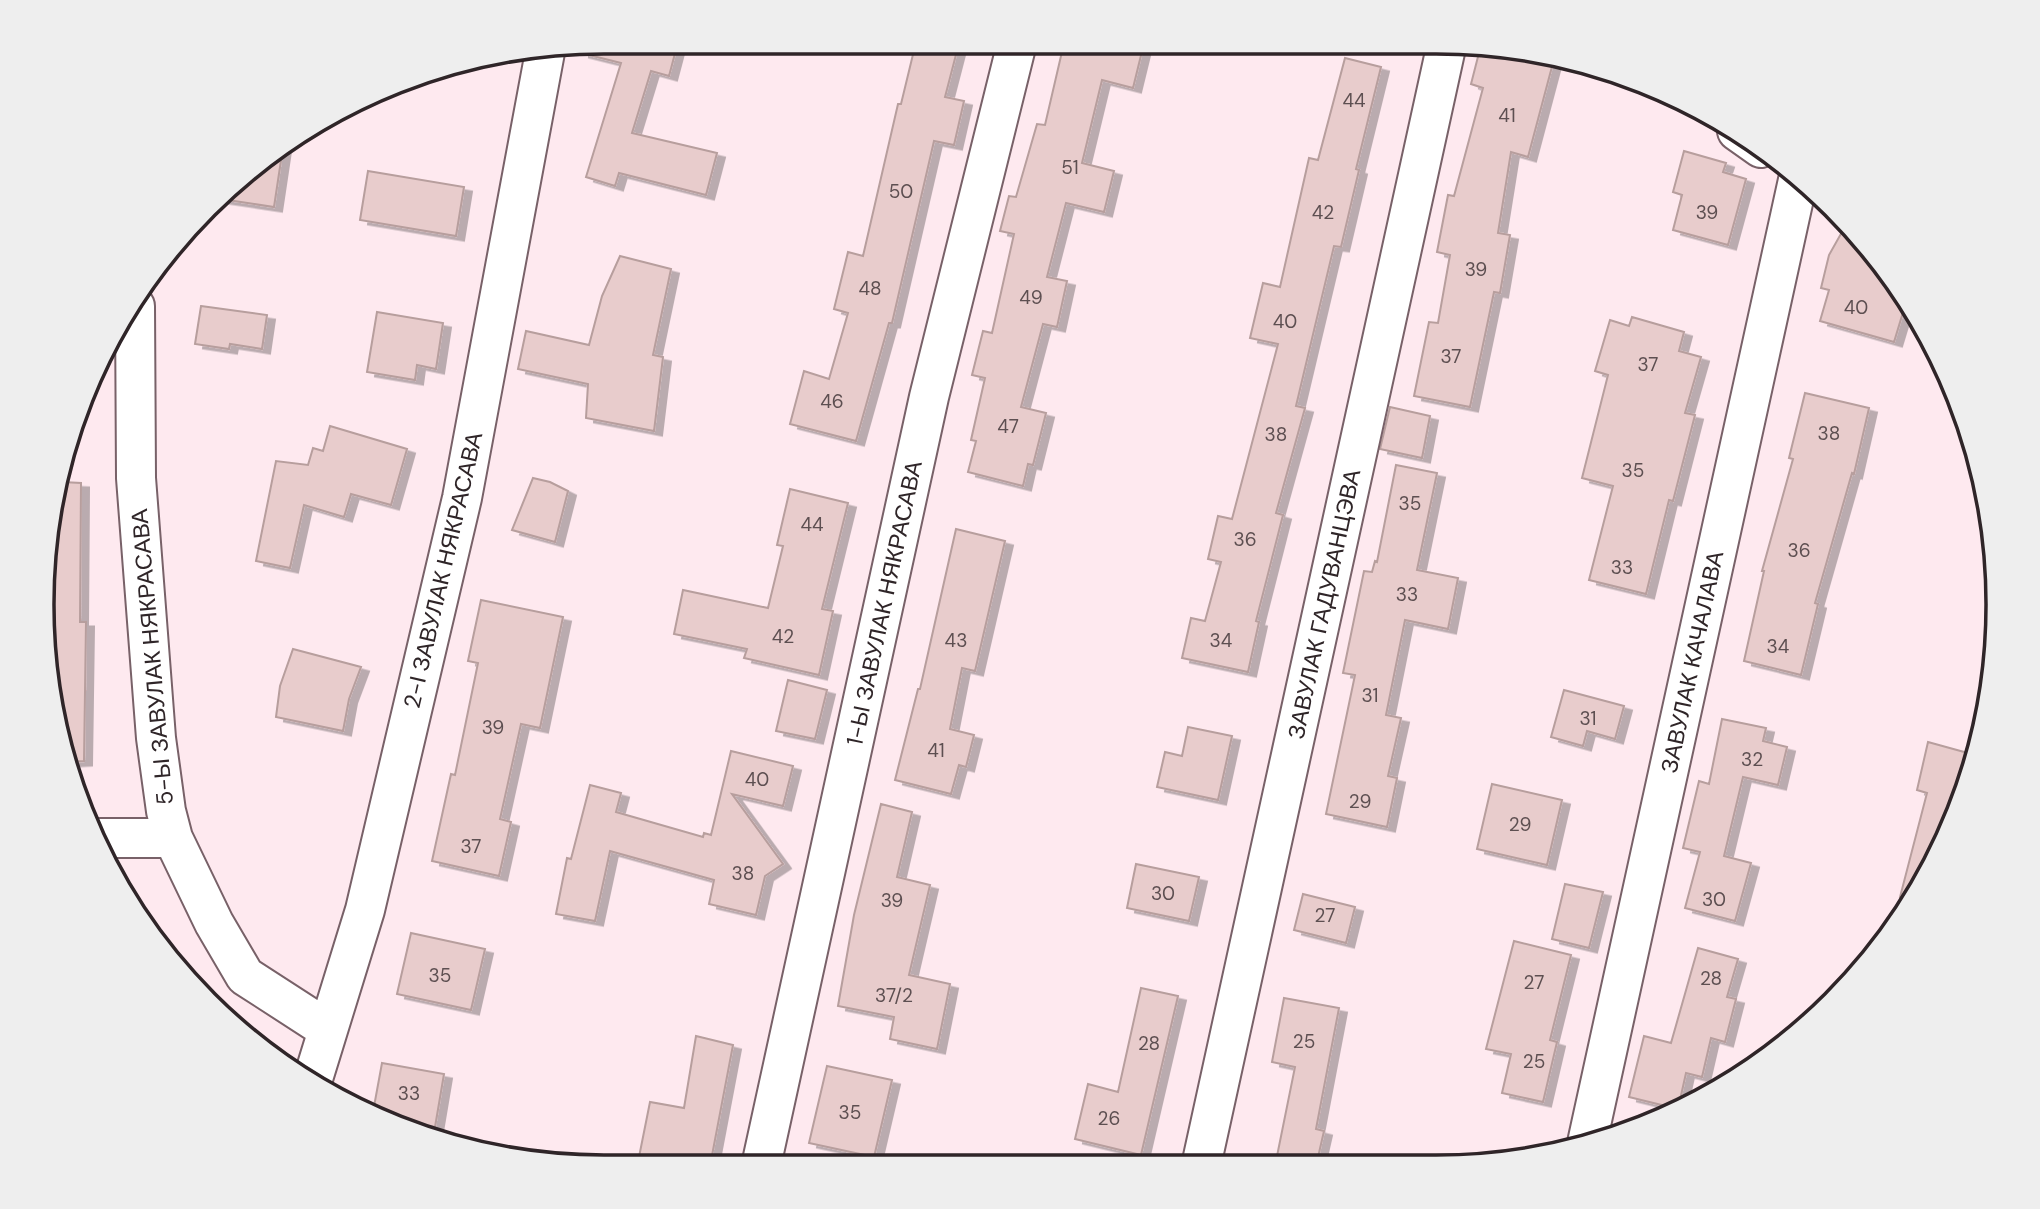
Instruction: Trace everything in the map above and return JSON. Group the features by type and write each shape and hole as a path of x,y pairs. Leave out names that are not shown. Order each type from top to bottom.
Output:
{"street":[{"name":"1-Ы ЗАВУЛАК НЯКРАСАВА","path":"763,1155 929,397 1014,54"},
{"name":"ЗАВУЛАК ГАДУВАНЦЭВА","path":"1203,1155 1445,54"},
{"name":"2-І ЗАВУЛАК НЯКРАСАВА","path":"315,1072 365,910 462,498 544,58"},
{"name":"ЗАВУЛАК КАЧАЛАВА","path":"1589,1133 1794,187"},
{"name":"5-Ы ЗАВУЛАК НЯКРАСАВА","path":"135,318 136,478 156,738 166,811 173,838 214,923 245,976 327,1029"},
{"path":"106,838 173,838"}],"building":[{"path":"587,54 675,54 669,76 651,71 632,133 717,153 706,195 619,173 615,186 586,177 621,63"},
{"path":"913,54 956,54 945,97 964,101 954,145 934,141 892,323 889,323 856,441 790,424 804,371 829,379 848,313 834,309 848,252 863,256 898,104 901,104"},
{"path":"1061,54 1141,54 1133,88 1102,80 1082,163 1114,171 1104,212 1066,203 1047,277 1067,281 1057,327 1043,324 1021,407 1046,413 1033,465 1028,464 1023,486 968,472 976,441 971,440 985,378 972,375 983,331 992,333 1014,234 1000,231 1009,196 1016,197 1037,124 1045,125"},
{"path":"1478,56 1552,67 1528,157 1511,152 1498,233 1510,235 1500,293 1494,292 1470,407 1414,396 1429,322 1438,323 1450,255 1437,252 1448,195 1454,196 1483,88 1471,84"},
{"path":"1345,58 1381,67 1356,169 1359,170 1341,247 1334,246 1296,406 1305,408 1276,513 1283,515 1256,621 1259,622 1248,672 1182,658 1191,618 1205,621 1221,562 1208,559 1218,516 1232,519 1278,344 1250,338 1263,283 1280,287 1309,158 1318,160"},
{"path":"1684,151 1726,163 1723,172 1746,179 1728,245 1673,230 1682,195 1673,192"},
{"path":"281,160 274,207 231,201"},
{"path":"368,171 464,187 456,236 360,220"},
{"path":"1841,233 1872,270 1902,314 1894,342 1820,321 1829,290 1821,288 1829,255"},
{"path":"620,256 671,269 653,355 663,357 654,431 586,418 588,384 518,369 526,331 589,345 602,296"},
{"path":"201,306 267,315 262,349 230,344 229,349 195,344"},
{"path":"377,312 443,323 436,369 417,365 415,380 367,372"},
{"path":"1632,317 1684,332 1679,351 1701,357 1685,413 1695,415 1673,501 1669,500 1646,594 1589,580 1613,486 1582,478 1608,375 1595,371 1610,320 1629,326"},
{"path":"1805,393 1869,408 1854,474 1852,473 1815,603 1818,604 1801,675 1744,661 1762,571 1793,459 1789,458"},
{"path":"1390,407 1430,416 1422,458 1380,449"},
{"path":"330,426 407,449 391,505 351,494 344,517 304,505 290,568 256,561 276,461 308,465 313,448 323,451"},
{"path":"1396,465 1437,473 1417,570 1458,578 1448,629 1405,620 1386,715 1401,718 1388,776 1397,778 1387,827 1326,814 1355,675 1343,673 1364,571 1372,572 1375,561 1377,562"},
{"path":"533,478 550,482 568,491 555,542 512,530"},
{"path":"68,482 81,483 80,622 86,622 84,761 77,761 73,747 55,640 55,569"},
{"path":"790,489 848,503 822,609 833,611 819,675 744,658 747,649 674,634 683,590 768,608 783,546 777,545"},
{"path":"956,529 1005,541 975,671 962,668 950,729 974,735 966,767 959,765 951,794 895,780 920,689"},
{"path":"481,600 563,617 540,728 521,724 500,819 511,822 499,876 432,861 451,774 455,775 478,663 468,661"},
{"path":"293,649 361,667 349,699 343,731 276,717 280,686"},
{"path":"788,680 827,690 815,739 776,731"},
{"path":"1564,690 1624,706 1615,739 1587,731 1583,746 1551,737"},
{"path":"1722,719 1766,728 1763,741 1787,747 1778,785 1743,777 1724,856 1751,863 1735,921 1685,908 1700,852 1683,848 1699,781 1709,784"},
{"path":"1188,727 1232,736 1218,800 1157,787 1165,752 1182,756"},
{"path":"1928,742 1965,752 1944,815 1901,897 1927,793 1917,790"},
{"path":"731,751 793,766 783,806 732,794 783,864 765,876 756,915 709,904 714,880 610,851 595,921 556,914 567,858 571,859 590,785 621,793 616,812 703,837 704,833 711,835"},
{"path":"1492,784 1562,800 1547,865 1477,849"},
{"path":"881,804 912,812 897,877 930,885 909,975 950,984 937,1049 890,1039 894,1017 838,1006 854,915"},
{"path":"1136,864 1199,877 1189,921 1127,908"},
{"path":"1565,884 1603,892 1589,948 1552,939"},
{"path":"1303,894 1355,907 1346,943 1294,930"},
{"path":"411,933 485,949 471,1010 397,994"},
{"path":"1514,941 1571,955 1550,1040 1557,1042 1543,1102 1502,1093 1511,1054 1486,1049"},
{"path":"1698,948 1738,959 1727,997 1736,999 1725,1042 1711,1038 1702,1077 1686,1073 1681,1097 1663,1105 1629,1097 1644,1036 1671,1043"},
{"path":"1141,988 1178,996 1141,1155 1075,1139 1088,1084 1118,1092"},
{"path":"1284,998 1339,1008 1316,1129 1324,1131 1319,1155 1277,1155 1295,1067 1272,1062"},
{"path":"696,1036 733,1045 712,1155 639,1155 650,1102 684,1108"},
{"path":"382,1063 444,1074 435,1127 374,1104"},
{"path":"827,1066 892,1080 874,1155 809,1143"}]}
